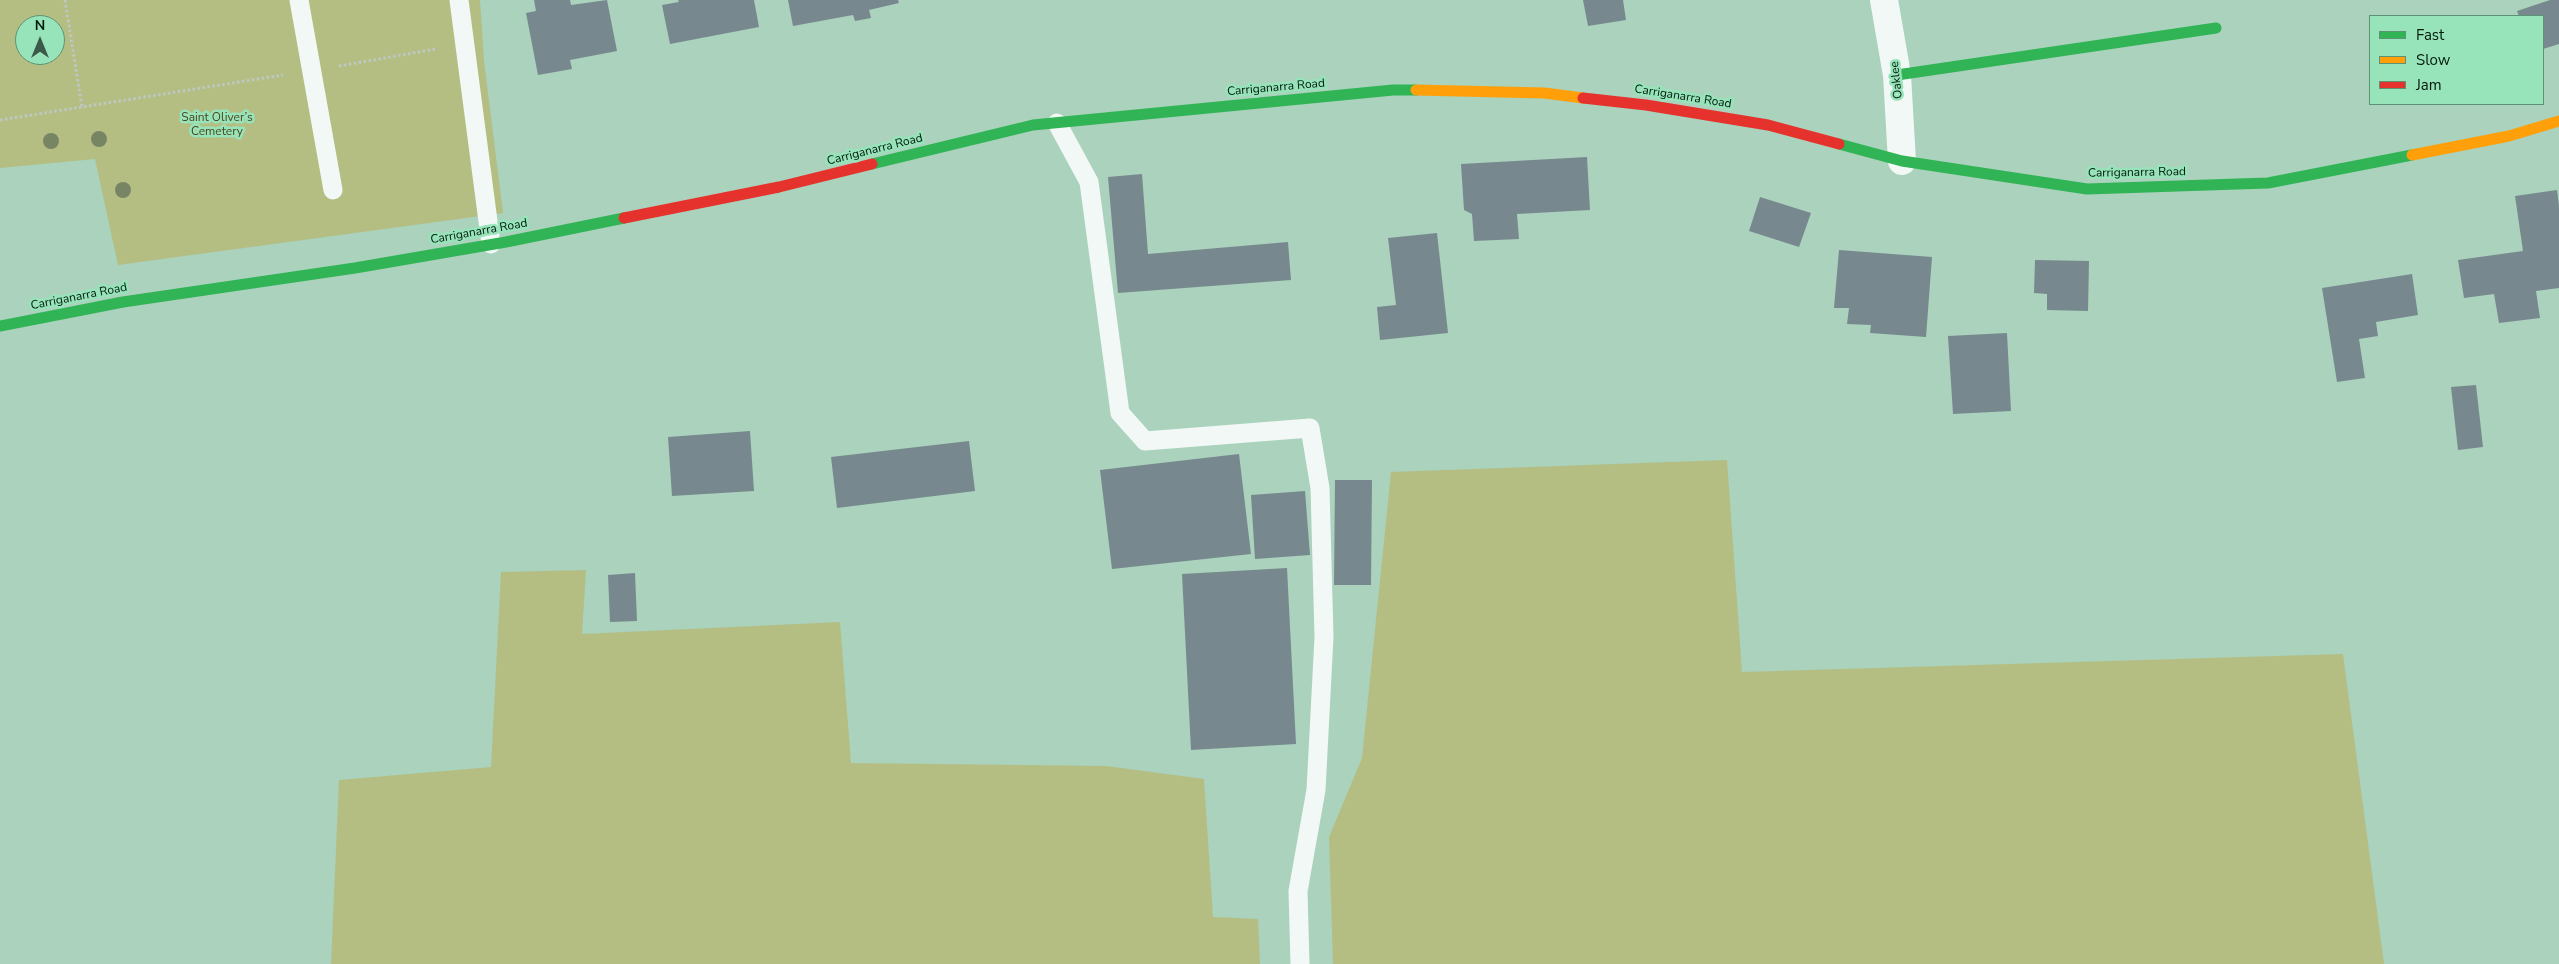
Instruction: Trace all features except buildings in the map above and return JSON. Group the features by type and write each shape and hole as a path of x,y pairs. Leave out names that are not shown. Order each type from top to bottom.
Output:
{"street":[{"name":"Oaklee","path":"1884,0 1897,75 1902,161"},
{"path":"1897,75 2216,28"},
{"name":"Carriganarra Road","path":"0,326 123,302 356,268 492,244 779,187 1033,125 1393,90 1544,94 1646,105 1768,125 1902,161 2087,189 2268,184 2509,136 2559,121"}],"lane":[{"path":"299,0 333,190"},
{"path":"459,0 492,244"},
{"path":"1058,123 1089,182 1120,413 1145,441 1310,428 1320,488 1324,637 1316,790 1298,891 1300,964"}],"path":[{"path":"65,0 82,107"},
{"path":"0,120 465,44"}],"green space":[{"name":"Saint Oliver’s Cemetery","path":"0,0 480,0 484,61 503,213 118,265 95,159 0,168"},
{"path":"1727,460 1742,672 2343,654 2384,964 1333,964 1329,837 1362,758 1391,472"},
{"path":"586,570 582,634 840,622 851,763 1106,766 1204,779 1213,917 1258,919 1260,964 331,964 339,780 491,767 501,572"}],"traffic: fast":[{"path":"1897,75 2216,28"},
{"path":"872,164 1033,125 1393,90 1416,90"},
{"path":"1839,144 1902,161 2087,189 2268,183 2412,155"},
{"path":"0,326 123,302 355,268 506,242 624,218"}],"traffic: slow":[{"path":"1416,90 1544,93 1583,98"},
{"path":"2412,155 2509,136 2559,121"}],"traffic: jam":[{"path":"1583,98 1646,105 1768,125 1839,144"},
{"path":"624,218 779,187 872,164"}]}
